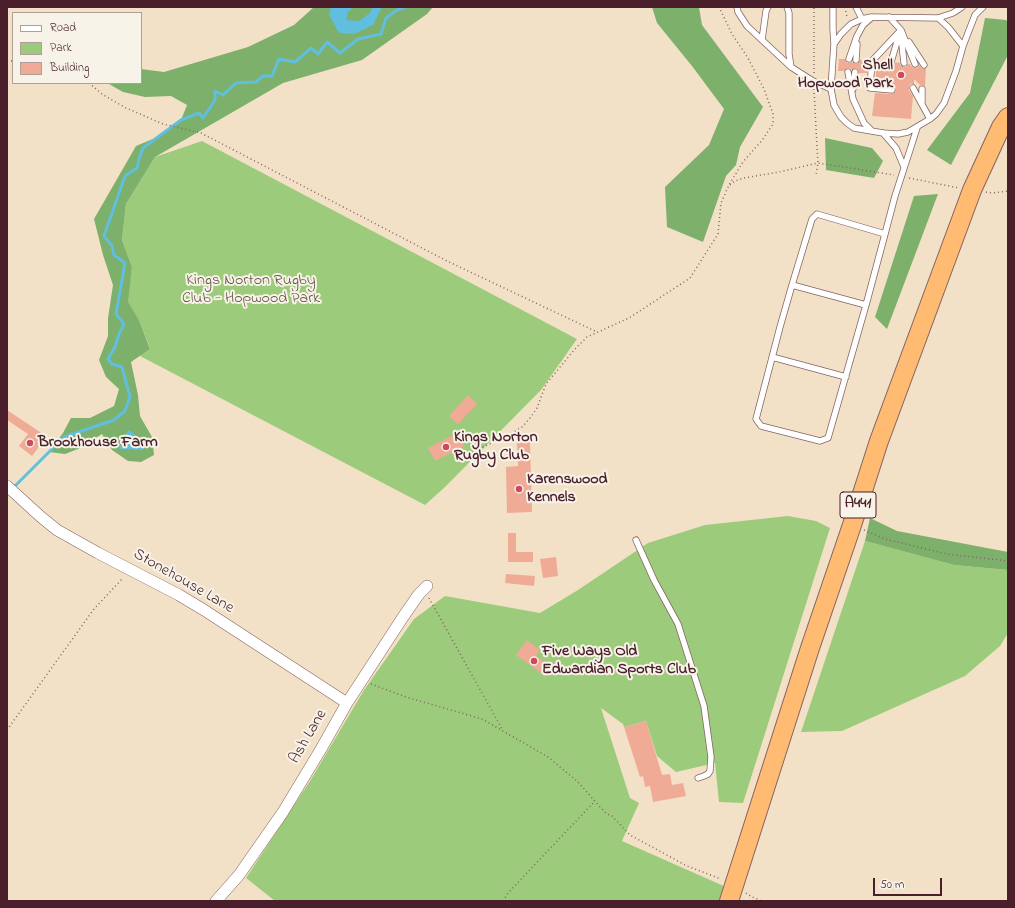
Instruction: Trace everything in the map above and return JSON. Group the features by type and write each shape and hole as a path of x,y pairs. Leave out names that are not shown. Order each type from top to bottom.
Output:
{"highway":[{"name":"A441","path":"732,893 810,648 965,189 1008,117"}],"street":[{"name":"Stonehouse Lane","path":"7,486 57,530 204,610 347,703"},
{"name":"Ash Lane","path":"216,901 239,875 282,812 321,749 347,703 403,617 419,594 427,586"}],"lane":[{"path":"737,7 738,12 747,26 790,67 831,89"},
{"path":"762,40 766,11 768,7"},
{"path":"787,7 789,13 790,67"},
{"path":"833,7 834,44 831,89 834,105 841,117 854,128 898,134 917,128 936,114 944,103 975,15 983,7"},
{"path":"856,7 862,19"},
{"path":"834,44 851,24 862,19 871,17 938,18 953,13 962,7"},
{"path":"849,59 863,25 871,17"},
{"path":"889,17 901,30 924,65"},
{"path":"938,18 948,27 963,46"},
{"path":"891,62 901,30"},
{"path":"901,30 904,63"},
{"path":"901,30 915,64"},
{"path":"890,89 870,88 872,61 901,30"},
{"path":"856,60 858,36"},
{"path":"852,72 853,99 864,124 872,131"},
{"path":"922,89 922,103"},
{"path":"908,91 915,90 930,119"},
{"path":"885,234 818,214 812,219 772,356 756,419 761,426 820,441 828,438 866,306 901,176 917,128"},
{"path":"883,133 896,148 904,167"},
{"path":"792,285 866,306"},
{"path":"772,356 846,377"},
{"path":"636,540 654,580 678,624 704,706 711,757 710,771 708,774 698,778"}],"path":[{"path":"464,455 507,436 522,427 537,408 546,384 587,337 629,318 690,278 718,234 721,203 729,186 743,162 773,124 773,114 764,89 748,58 732,34 719,7"},
{"path":"845,7 851,24"},
{"path":"90,84 102,94 124,107 163,124 201,133 447,261 597,332"},
{"path":"729,186 735,181 744,178 818,163 901,176 992,193 1008,191"},
{"path":"816,174 818,163"},
{"path":"852,525 885,540 947,554 1008,561"},
{"path":"7,730 94,610 125,577 129,569"},
{"path":"427,586 431,601 503,731"},
{"path":"362,680 406,697 482,719 548,756 577,781 595,802 607,814 612,816 630,835 687,866 732,893 752,897 762,901"},
{"path":"503,901 595,802"}],"green space":[{"path":"314,7 433,7 427,14 362,60 283,83 155,157 126,204 122,240 132,267 128,302 139,320 150,349 131,362 138,395 140,416 152,437 154,455 141,462 128,461 112,450 102,434 78,449 65,454 49,452 63,433 71,418 90,418 114,406 119,389 106,377 99,360 108,336 108,318 113,285 103,255 94,219 136,146 160,136 181,120 187,105 171,96 145,97 123,92 109,84 142,84 142,69 164,72 248,47 294,25"},
{"path":"652,7 699,7 702,25 763,107 740,147 736,165 726,176 703,242 667,227 665,187 709,145 724,109 657,23"},
{"path":"985,18 1006,20 1008,23 1008,55 951,165 927,150 970,93"},
{"path":"825,138 872,148 883,161 874,178 826,170"},
{"name":"Kings Norton Rugby Club - Hopwood Park","path":"202,141 577,339 541,390 445,487 425,505 140,356 150,348 139,320 127,302 132,267 122,240 126,204 155,157"},
{"path":"938,194 887,329 875,317 914,196"},
{"path":"788,516 816,521 830,528 743,803 719,802 715,763 676,772 657,756 646,721 624,727 623,724 601,708 630,798 639,803 622,841 726,887 721,901 275,901 246,878 310,781 364,690 414,619 445,596 540,613 578,590 648,543 705,525"},
{"path":"870,518 897,531 1008,552 1008,570 954,565 865,541"},
{"path":"865,541 954,565 1008,570 1008,633 1000,646 965,676 842,731 801,732"}],"water":[{"path":"331,7 354,7 348,12 346,20 359,21 370,13 373,7 382,7 373,25 354,34 339,33 329,15"},
{"path":"129,430 147,447 141,450 119,449"}],"building":[{"path":"839,59 845,59 847,63 852,62 855,64 858,64 860,60 868,61 867,73 859,73 858,69 855,68 852,70 847,68 844,71 838,71"},
{"path":"878,61 887,62 890,66 894,65 895,62 900,63 903,67 910,64 914,68 917,68 919,65 922,69 926,68 925,86 920,85 914,79 914,84 909,86 909,90 913,96 911,119 872,116 875,93 892,94 896,91 896,88 893,86 876,84 876,63"},
{"path":"468,395 477,404 458,424 449,416"},
{"path":"7,410 43,434 37,442 41,444 32,456 19,446 28,434 7,420"},
{"name":"Kings Norton Rugby Club","path":"457,433 464,446 435,461 428,448"},
{"name":"Karenswood Kennels","path":"530,442 532,512 507,513 506,467 518,466 517,443"},
{"path":"508,533 516,533 516,552 533,552 533,562 508,562"},
{"path":"556,557 558,576 543,578 540,559"},
{"path":"506,574 535,576 534,586 505,583"},
{"name":"Five Ways Old Edwardian Sports Club","path":"527,640 540,650 536,656 552,667 545,676 516,655"},
{"path":"646,721 662,775 670,774 672,785 683,783 686,796 653,802 650,786 645,787 643,776 640,777 624,727"}],"waterway":[{"path":"7,494 64,437 114,420 125,411 130,397 122,367 112,364 108,359 115,347 124,324 116,314 125,263 114,255 112,246 104,236 125,176 137,168 143,148 181,120 199,113 203,118 215,100 215,91 223,95 236,83 256,82 263,76 272,76 279,59 295,62 311,48 318,54 327,42 340,53 358,39 381,34 386,18 397,10 405,7"}],"place":[{"name":"Shell Hopwood Park","path":"901,75"},
{"name":"Brookhouse Farm","path":"30,443"},
{"name":"Kings Norton Rugby Club","path":"446,447"},
{"name":"Karenswood Kennels","path":"519,489"},
{"name":"Five Ways Old Edwardian Sports Club","path":"534,661"}]}
